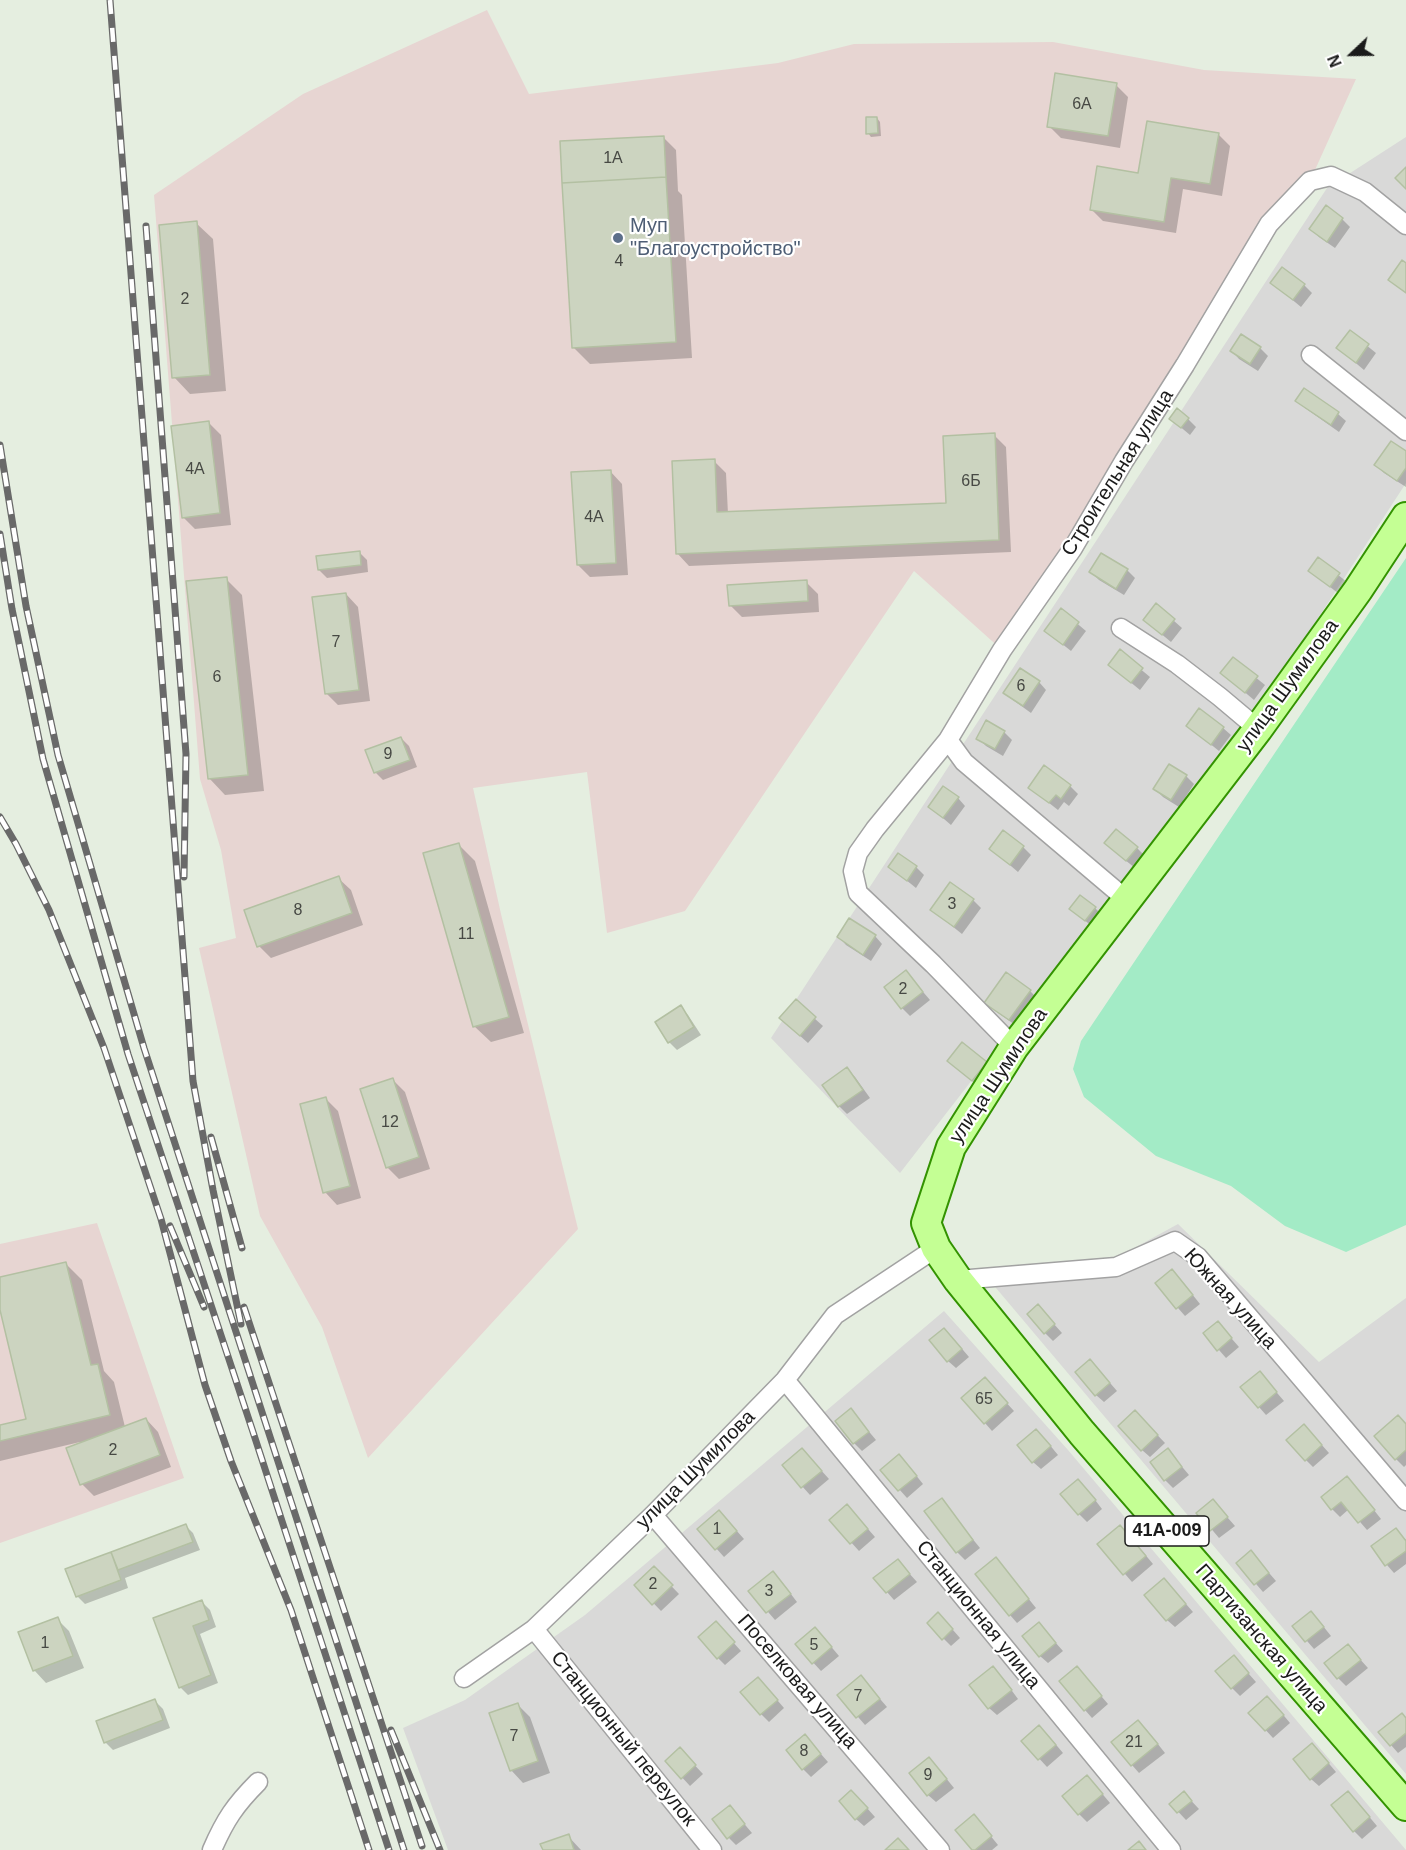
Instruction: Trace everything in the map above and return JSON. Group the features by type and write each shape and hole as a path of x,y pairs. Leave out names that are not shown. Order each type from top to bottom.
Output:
{"main road":[{"name":"улица Шумилова","path":"936,1248 926,1223 951,1148 1014,1047 1258,729 1358,590 1406,518"},
{"name":"Партизанская улица","path":"936,1248 958,1280 1082,1433 1406,1806"}],"street":[{"name":"Строительная улица","path":"1014,1047 933,964 858,893 853,871 858,854 875,829 948,740 1002,650 1073,548 1269,224 1310,181 1331,176 1365,192 1406,225"},
{"path":"1311,355 1406,431"},
{"path":"1121,628 1177,664 1258,729"},
{"path":"948,740 964,762 1127,900"},
{"name":"Южная улица","path":"958,1280 1116,1266 1175,1241 1198,1257 1406,1501"},
{"name":"улица Шумилова","path":"464,1678 534,1629 653,1515 784,1380 835,1315 936,1248"},
{"name":"Станционная улица","path":"784,1380 1171,1850"},
{"name":"Поселковая улица","path":"653,1515 940,1850"},
{"name":"Станционный переулок","path":"534,1629 712,1850"},
{"path":"212,1850 236,1804 258,1782"}],"shaded area":[{"path":"487,10 529,94 778,63 854,44 1053,42 1204,70 1356,79 1310,181 1269,224 1002,650 914,571 685,911 607,933 587,772 473,788 501,914 578,1229 368,1458 322,1327 260,1216 199,948 236,938 221,850 200,779 154,195 303,94"},
{"path":"1406,137 1406,483 1257,712 900,1173 771,1038 1327,188"},
{"path":"97,1223 184,1478 0,1543 0,1244"},
{"path":"1178,1224 1319,1362 1406,1298 1406,1774 980,1269 1116,1258"},
{"path":"944,1311 1068,1450 1406,1850 448,1850 403,1728 465,1700 585,1615"}],"green space":[{"path":"1406,558 1406,1225 1346,1252 1285,1226 1231,1186 1156,1156 1084,1097 1073,1069 1081,1041"}],"building":[{"path":"1055,73 1117,83 1108,136 1047,127"},
{"path":"866,117 877,117 878,133 866,134"},
{"path":"1147,121 1219,133 1210,184 1171,178 1164,222 1090,210 1097,166 1138,173"},
{"path":"664,136 666,177 562,183 560,141"},
{"path":"1406,167 1406,189 1395,178"},
{"path":"666,177 676,342 572,348 562,183"},
{"path":"1326,205 1343,218 1327,242 1309,229"},
{"path":"197,221 210,375 172,378 159,225"},
{"path":"1402,260 1406,263 1406,293 1388,280"},
{"path":"1282,267 1305,284 1293,300 1270,283"},
{"path":"1350,330 1369,344 1356,363 1336,348"},
{"path":"1241,334 1261,347 1250,364 1230,351"},
{"path":"1304,388 1339,412 1331,425 1295,401"},
{"path":"1177,408 1189,418 1181,428 1169,419"},
{"path":"209,421 220,513 182,518 171,426"},
{"path":"995,433 999,540 676,554 672,461 715,459 717,512 946,503 943,436"},
{"path":"1391,441 1406,451 1406,468 1397,481 1374,465"},
{"path":"611,470 616,563 577,565 571,472"},
{"path":"360,551 361,565 318,570 316,556"},
{"path":"1101,553 1128,569 1116,589 1089,572"},
{"path":"1318,557 1340,573 1330,587 1308,571"},
{"path":"227,577 248,775 208,779 186,581"},
{"path":"807,580 808,601 729,606 727,585"},
{"path":"346,593 359,690 325,694 312,597"},
{"path":"1156,603 1175,619 1162,635 1143,620"},
{"path":"1061,608 1079,622 1063,645 1044,631"},
{"path":"1120,649 1143,668 1131,683 1108,665"},
{"path":"1233,657 1258,676 1245,693 1220,673"},
{"path":"1020,668 1040,681 1023,706 1003,693"},
{"path":"1199,708 1224,727 1211,745 1186,726"},
{"path":"986,720 1005,731 995,749 976,739"},
{"path":"401,737 410,760 374,773 365,750"},
{"path":"1169,764 1187,775 1171,800 1153,789"},
{"path":"1044,765 1071,785 1061,799 1056,795 1049,803 1028,788"},
{"path":"943,786 959,797 943,818 928,807"},
{"path":"1116,829 1138,847 1126,861 1104,843"},
{"path":"1003,830 1024,846 1010,865 989,849"},
{"path":"459,843 509,1017 473,1027 423,853"},
{"path":"898,853 917,866 907,881 888,867"},
{"path":"339,876 352,913 257,947 244,910"},
{"path":"950,882 974,899 954,927 930,910"},
{"path":"1080,895 1096,907 1085,921 1069,909"},
{"path":"849,918 876,935 863,955 837,937"},
{"path":"906,970 923,992 901,1009 884,987"},
{"path":"1006,972 1031,990 1009,1020 984,1003"},
{"path":"796,999 816,1017 800,1036 779,1018"},
{"path":"681,1005 694,1027 668,1043 655,1022"},
{"path":"962,1042 987,1062 972,1081 947,1061"},
{"path":"847,1067 863,1090 838,1107 822,1085"},
{"path":"393,1078 419,1157 386,1168 360,1089"},
{"path":"326,1097 350,1186 323,1193 300,1104"},
{"path":"66,1262 91,1365 98,1364 110,1415 0,1441 0,1425 26,1419 0,1310 0,1277"},
{"path":"1172,1269 1193,1295 1176,1309 1155,1283"},
{"path":"1038,1304 1055,1324 1044,1334 1027,1314"},
{"path":"1218,1321 1232,1338 1217,1351 1203,1333"},
{"path":"944,1328 962,1349 947,1362 929,1340"},
{"path":"1090,1359 1110,1383 1095,1396 1075,1372"},
{"path":"1260,1371 1277,1392 1258,1408 1240,1387"},
{"path":"985,1377 1008,1403 984,1424 961,1398"},
{"path":"851,1408 869,1432 853,1444 835,1421"},
{"path":"1135,1410 1158,1435 1141,1451 1118,1426"},
{"path":"1398,1415 1406,1424 1406,1450 1395,1460 1374,1436"},
{"path":"146,1418 160,1455 80,1485 66,1448"},
{"path":"1304,1424 1322,1445 1305,1461 1286,1440"},
{"path":"1036,1429 1051,1446 1032,1463 1017,1445"},
{"path":"802,1448 822,1471 801,1488 782,1465"},
{"path":"1168,1448 1182,1467 1164,1481 1150,1462"},
{"path":"899,1454 917,1476 898,1491 880,1470"},
{"path":"1347,1476 1375,1510 1358,1523 1341,1502 1331,1510 1321,1497"},
{"path":"1078,1479 1096,1500 1078,1515 1060,1494"},
{"path":"942,1498 973,1540 956,1553 924,1511"},
{"path":"1213,1499 1228,1517 1210,1531 1196,1513"},
{"path":"847,1504 868,1529 850,1544 829,1520"},
{"path":"719,1510 737,1531 715,1550 697,1529"},
{"path":"186,1524 193,1542 118,1570 111,1552"},
{"path":"1120,1525 1146,1556 1123,1575 1097,1544"},
{"path":"1396,1528 1406,1541 1406,1551 1385,1566 1371,1546"},
{"path":"1251,1550 1269,1573 1254,1585 1236,1563"},
{"path":"111,1552 121,1580 76,1597 65,1569"},
{"path":"996,1557 1029,1599 1009,1616 975,1574"},
{"path":"898,1559 910,1574 886,1593 873,1578"},
{"path":"654,1566 673,1585 652,1605 634,1585"},
{"path":"773,1571 791,1594 766,1613 748,1591"},
{"path":"1164,1578 1186,1604 1166,1621 1144,1595"},
{"path":"202,1600 209,1620 193,1626 211,1675 179,1688 153,1618"},
{"path":"1311,1611 1324,1627 1305,1642 1292,1626"},
{"path":"938,1612 953,1629 942,1640 927,1623"},
{"path":"58,1617 73,1656 33,1671 18,1632"},
{"path":"716,1621 735,1642 717,1659 698,1637"},
{"path":"1039,1622 1056,1643 1039,1657 1022,1636"},
{"path":"815,1627 832,1647 812,1664 795,1644"},
{"path":"1348,1644 1361,1660 1337,1679 1324,1663"},
{"path":"1234,1655 1249,1673 1231,1689 1215,1671"},
{"path":"993,1666 1012,1690 988,1709 969,1685"},
{"path":"1077,1666 1102,1696 1084,1711 1059,1681"},
{"path":"861,1675 880,1699 856,1718 837,1695"},
{"path":"758,1677 778,1700 760,1715 740,1692"},
{"path":"1267,1696 1284,1715 1265,1731 1248,1713"},
{"path":"155,1699 163,1720 104,1743 96,1721"},
{"path":"518,1703 538,1761 510,1771 489,1713"},
{"path":"1402,1713 1406,1718 1406,1733 1390,1746 1378,1732"},
{"path":"1138,1720 1158,1744 1131,1766 1111,1742"},
{"path":"1039,1725 1056,1745 1038,1760 1021,1741"},
{"path":"805,1734 821,1754 802,1770 786,1750"},
{"path":"1312,1743 1329,1763 1310,1780 1293,1759"},
{"path":"680,1747 696,1765 681,1779 665,1761"},
{"path":"929,1757 947,1779 927,1796 909,1773"},
{"path":"1087,1775 1103,1794 1078,1815 1062,1796"},
{"path":"851,1790 868,1808 855,1820 839,1801"},
{"path":"1184,1791 1192,1801 1177,1813 1169,1804"},
{"path":"1348,1791 1370,1817 1353,1832 1331,1805"},
{"path":"730,1805 745,1824 727,1839 712,1819"},
{"path":"974,1814 992,1836 972,1850 955,1830"},
{"path":"569,1834 574,1850 543,1850 540,1844"},
{"path":"898,1838 909,1850 885,1850"},
{"path":"1139,1841 1146,1850 1128,1850"}],"railway":[{"path":"110,0 193,1081 241,1324"},
{"path":"146,226 186,754 184,877"},
{"path":"0,445 26,606 58,755 144,1048 404,1850"},
{"path":"0,534 12,609 43,759 128,1054 389,1850"},
{"path":"0,817 49,910 104,1048 161,1219 205,1385 231,1461 291,1610 369,1850"},
{"path":"211,1137 242,1248"},
{"path":"170,1226 204,1307"},
{"path":"244,1307 422,1846"},
{"path":"391,1730 440,1850"}],"place":[{"name":"Муп \"Благоустройство\"","path":"618,238"}]}
